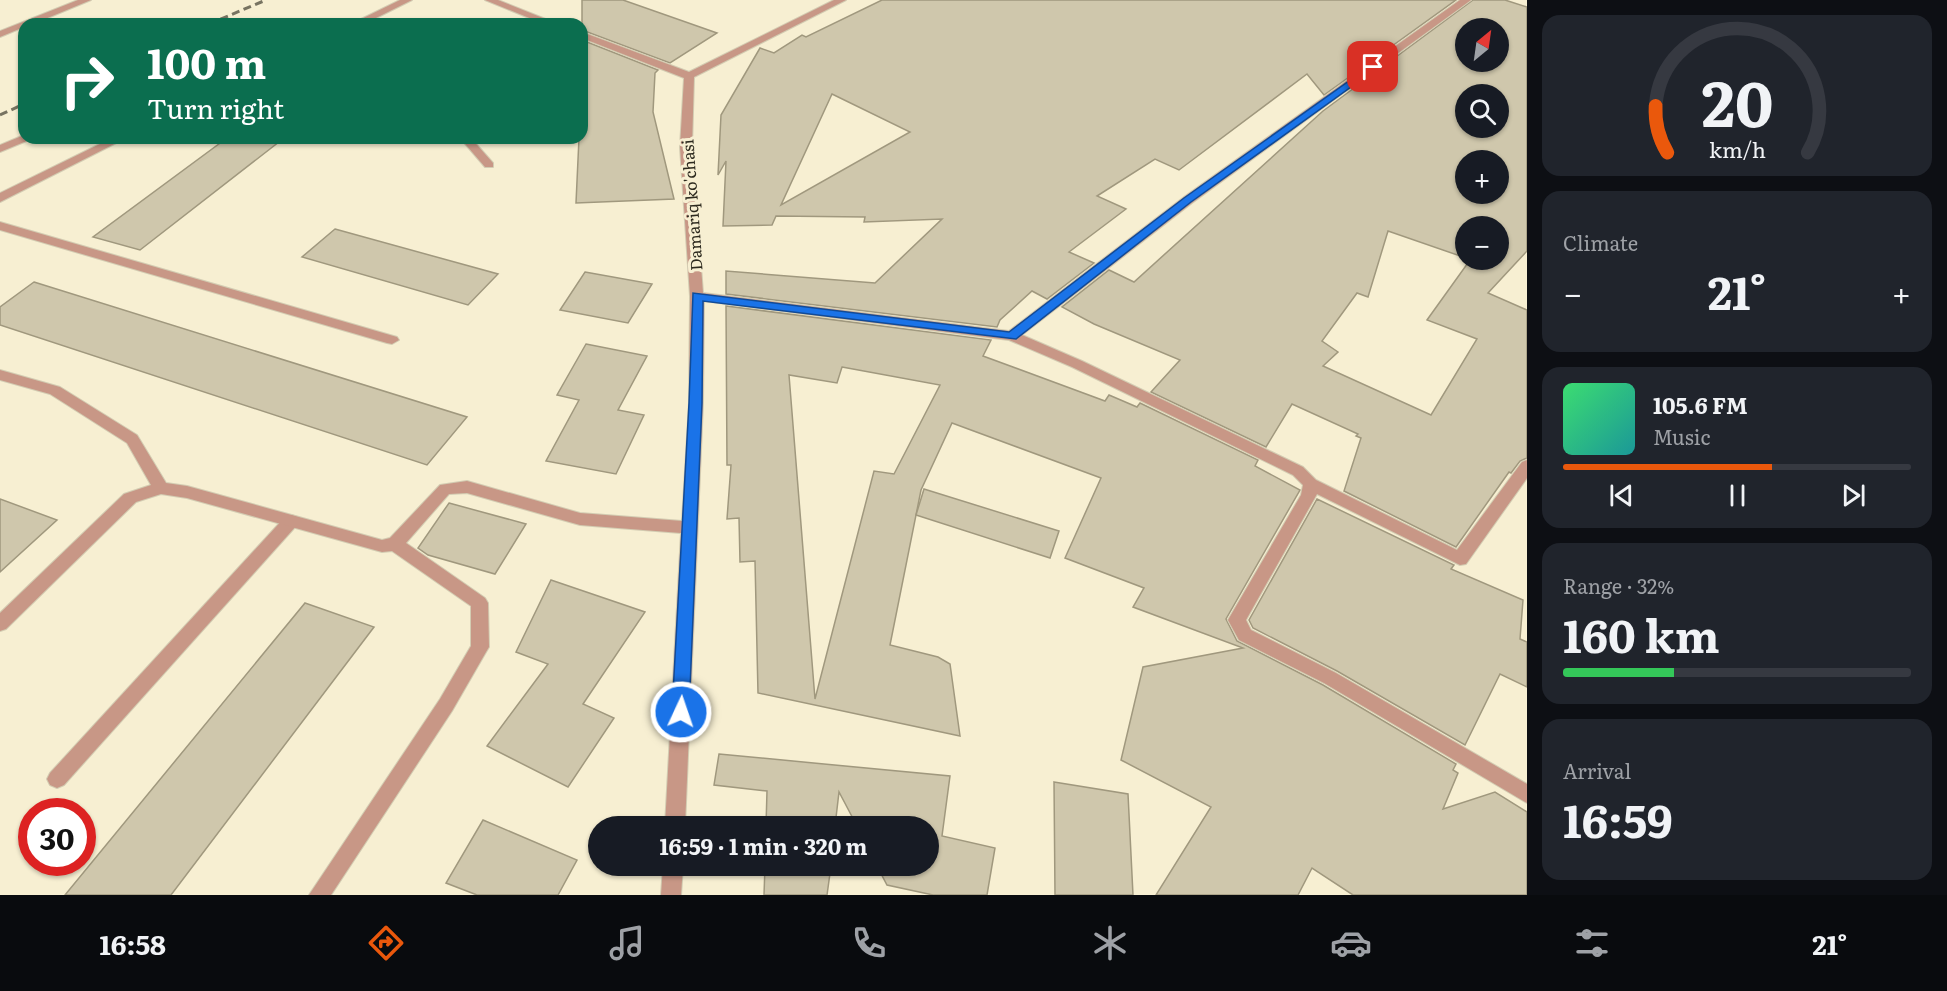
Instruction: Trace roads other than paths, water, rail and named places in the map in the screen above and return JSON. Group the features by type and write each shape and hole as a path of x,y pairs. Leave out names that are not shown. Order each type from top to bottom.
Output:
{"street":[{"path":"40,18 86,0"},
{"path":"369,18 407,0"},
{"path":"490,0 537,18"},
{"path":"588,37 689,76 841,0"},
{"path":"1012,336 1188,200 1466,0"},
{"path":"0,34 18,26"},
{"name":"Damariq ko'chasi","path":"676,816 696,403 697,296 686,147 689,76"},
{"path":"0,149 18,141"},
{"path":"0,198 109,144"},
{"path":"470,144 489,165"},
{"path":"0,226 392,340"},
{"path":"697,296 1012,336 1077,364 1290,467 1298,471 1311,484 1460,559 1527,466"},
{"path":"0,375 55,390 132,439 160,488"},
{"path":"1311,484 1309,495 1237,620 1245,635 1330,678 1527,794"},
{"path":"0,624 130,498 160,488 187,492 382,546 395,544 445,489 467,487 580,519 690,528"},
{"path":"57,780 291,521"},
{"path":"319,895 446,705 480,647 479,603 395,544"},
{"path":"671,895 672,876"}],"railway":[{"path":"223,18 266,0"},
{"path":"0,115 18,107"}]}
